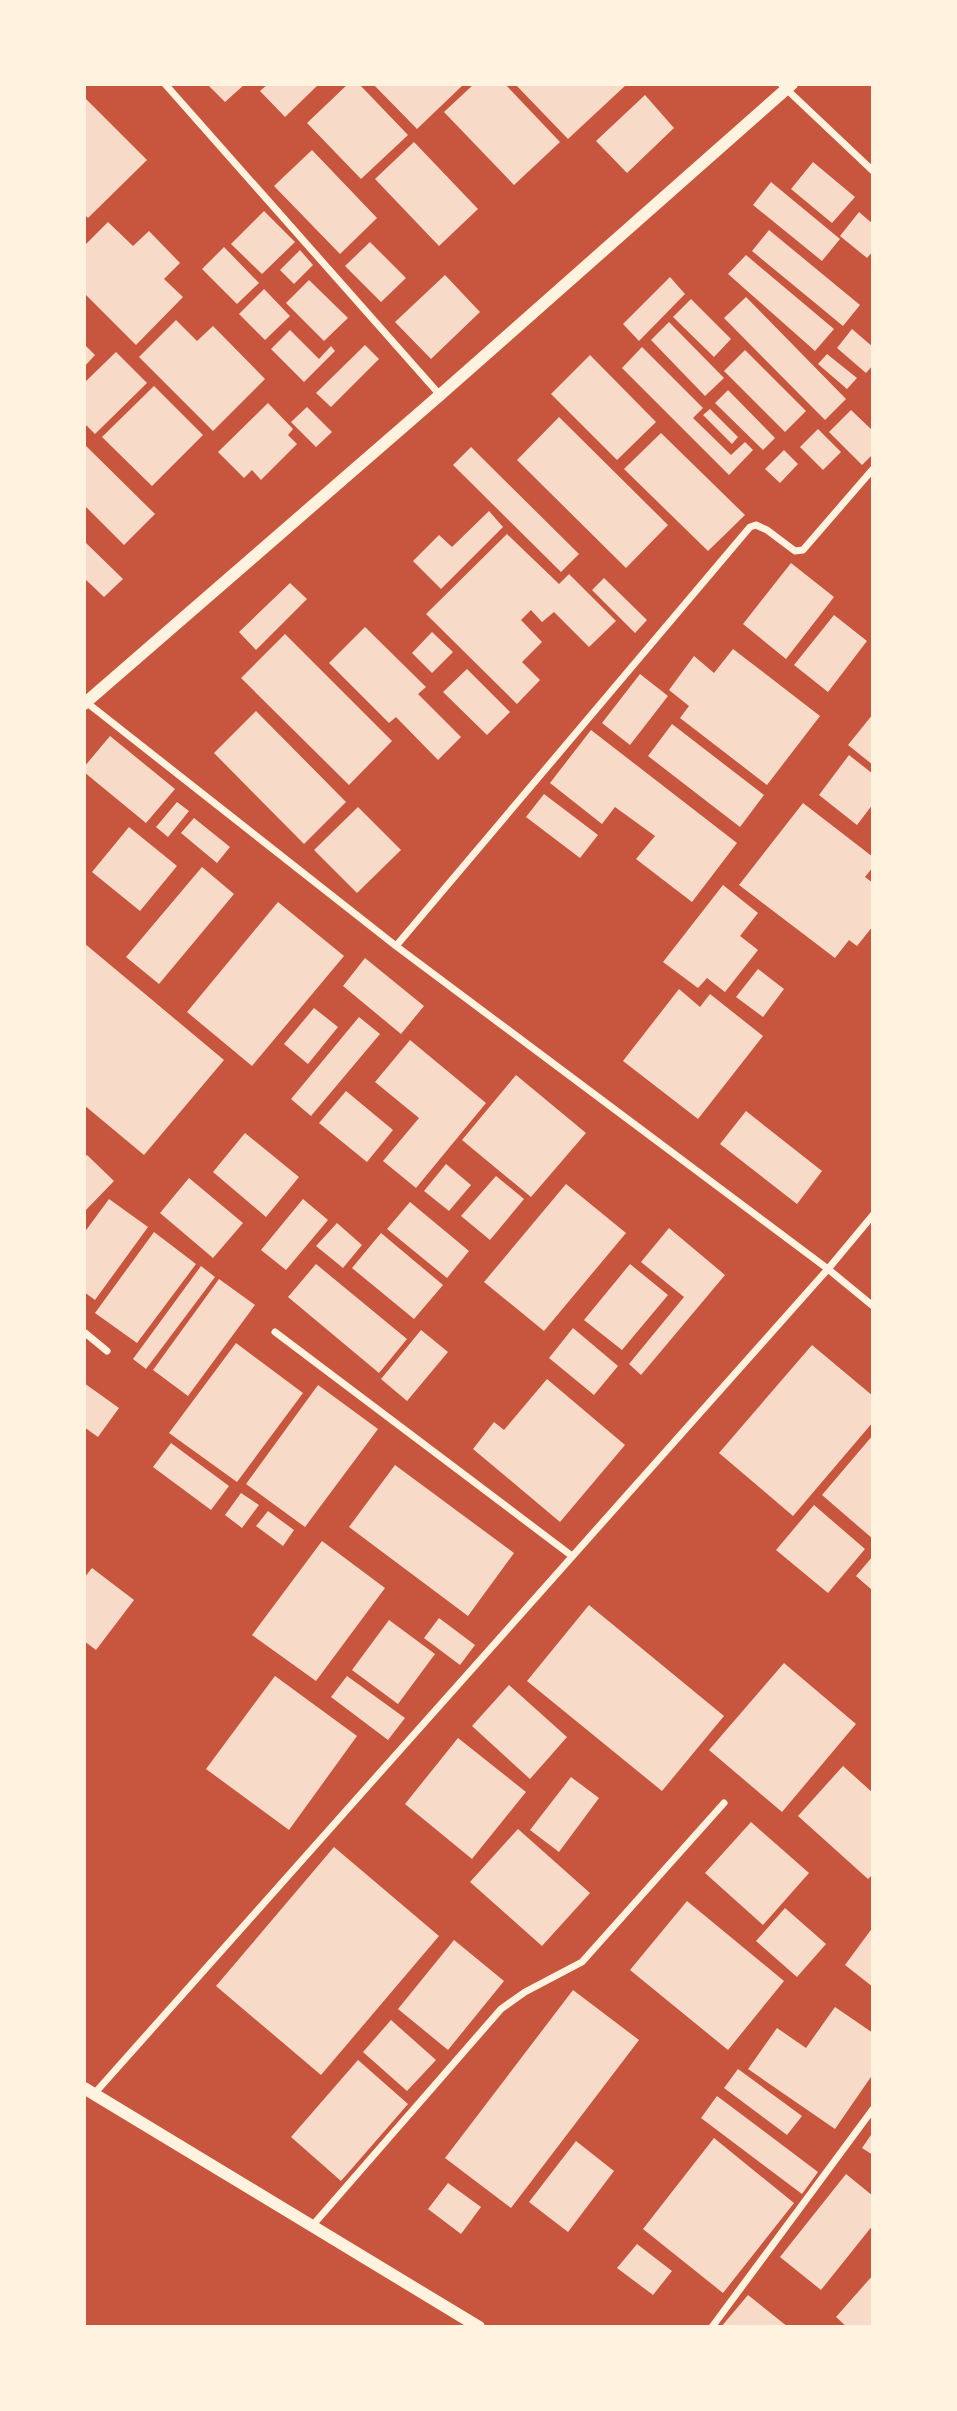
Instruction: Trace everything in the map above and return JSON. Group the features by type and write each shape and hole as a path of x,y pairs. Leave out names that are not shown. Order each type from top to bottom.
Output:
{"street":[{"path":"165,84 440,395"},
{"path":"873,171 786,86 440,395 85,703 396,946 828,1269 873,1306"},
{"path":"396,946 750,527 756,525 795,551 803,550 873,469"},
{"path":"479,2327 89,2091 572,1556 873,1215"},
{"path":"84,1332 107,1350"},
{"path":"275,1332 572,1556"},
{"path":"312,2226 501,2009 525,1992 582,1962 724,1803"},
{"path":"712,2327 873,2109"}],"building":[{"path":"207,84 245,84 225,102"},
{"path":"268,84 319,84 285,117 260,91"},
{"path":"348,84 359,84 408,135 361,179 307,123"},
{"path":"373,84 464,84 417,129"},
{"path":"474,84 505,84 560,142 514,185 444,112"},
{"path":"515,84 627,84 568,139"},
{"path":"645,95 674,128 627,173 596,141"},
{"path":"84,97 147,160 88,218 84,214"},
{"path":"414,142 478,209 439,246 375,179"},
{"path":"312,150 377,218 340,254 274,186"},
{"path":"813,162 855,197 832,223 791,189"},
{"path":"771,182 840,239 822,261 753,205"},
{"path":"264,211 295,242 262,274 231,244"},
{"path":"859,212 873,224 873,251 867,258 840,236"},
{"path":"108,222 133,246 149,231 180,263 164,279 183,297 136,345 84,293 84,246"},
{"path":"769,230 860,305 843,326 752,251"},
{"path":"370,242 406,278 381,302 345,266"},
{"path":"224,247 259,283 237,304 202,269"},
{"path":"300,250 313,265 294,284 280,270"},
{"path":"746,255 834,329 815,351 728,274"},
{"path":"445,275 480,312 431,359 395,322"},
{"path":"670,277 685,294 639,341 623,324"},
{"path":"309,280 348,318 324,341 286,303"},
{"path":"264,289 290,316 265,340 239,314"},
{"path":"746,297 846,399 825,420 724,318"},
{"path":"691,299 731,339 714,357 673,317"},
{"path":"176,320 197,341 213,326 265,379 213,431 139,357"},
{"path":"669,322 724,378 705,396 651,340"},
{"path":"852,329 873,347 873,365 866,373 837,348"},
{"path":"290,330 319,359 331,346 335,351 304,382 271,349"},
{"path":"84,344 95,355 84,367"},
{"path":"365,345 379,359 331,407 316,393"},
{"path":"642,347 703,408 693,418 731,455 745,442 753,450 729,475 622,368"},
{"path":"745,350 806,411 785,432 724,371"},
{"path":"116,352 147,383 95,434 84,423 84,383"},
{"path":"827,354 857,378 847,389 818,364"},
{"path":"590,355 656,422 617,460 551,394"},
{"path":"154,386 203,435 152,486 102,437"},
{"path":"728,390 775,438 763,450 715,403"},
{"path":"268,403 293,429 288,435 297,444 261,480 252,470 244,478 218,452"},
{"path":"307,407 332,432 316,447 291,422"},
{"path":"710,409 738,437 732,444 703,415"},
{"path":"851,410 873,431 873,454 862,465 829,432"},
{"path":"559,417 668,525 626,568 517,460"},
{"path":"818,429 841,452 823,470 800,447"},
{"path":"661,433 745,515 708,551 624,469"},
{"path":"84,444 155,514 124,545 84,505"},
{"path":"471,447 579,554 561,572 453,465"},
{"path":"784,450 798,464 780,483 765,469"},
{"path":"489,511 503,527 441,589 413,561 439,535 452,547"},
{"path":"507,534 559,584 569,574 616,621 589,647 554,612 542,622 531,610 521,620 542,642 522,662 540,680 517,704 426,614"},
{"path":"84,541 123,579 104,597 84,578"},
{"path":"791,563 834,597 786,659 743,624"},
{"path":"604,578 647,620 635,633 592,590"},
{"path":"290,583 307,599 256,650 239,632"},
{"path":"834,615 867,641 828,692 794,665"},
{"path":"365,627 426,687 418,694 461,737 438,760 396,717 389,723 329,663"},
{"path":"432,632 453,652 432,673 412,653"},
{"path":"285,634 392,741 349,785 241,678"},
{"path":"733,649 820,716 767,785 680,718 689,706 669,690 694,656 714,673"},
{"path":"467,669 510,712 487,735 443,692"},
{"path":"640,674 668,696 630,745 602,723"},
{"path":"256,711 346,802 304,844 214,753"},
{"path":"873,714 873,765 848,745"},
{"path":"672,724 764,795 740,827 648,756"},
{"path":"591,730 737,843 692,902 636,859 655,836 615,807 602,824 550,783"},
{"path":"110,736 175,789 146,823 84,772 84,767"},
{"path":"849,755 873,774 873,804 857,825 819,795"},
{"path":"544,794 598,835 580,858 526,817"},
{"path":"177,802 189,811 168,837 156,827"},
{"path":"803,803 873,857 873,867 865,877 873,883 873,926 857,946 849,940 835,958 739,885"},
{"path":"358,807 401,850 357,893 314,850"},
{"path":"194,818 230,847 217,863 181,833"},
{"path":"129,827 177,866 140,911 92,872"},
{"path":"202,867 234,894 159,984 126,957"},
{"path":"723,885 758,913 740,936 758,950 725,992 707,978 698,988 663,962"},
{"path":"278,902 344,956 252,1066 187,1012"},
{"path":"84,943 224,1060 144,1155 84,1105"},
{"path":"365,958 424,1006 401,1034 343,986"},
{"path":"758,969 784,989 763,1017 736,997"},
{"path":"679,989 700,1007 710,994 763,1036 698,1119 623,1061"},
{"path":"314,1008 338,1027 308,1064 284,1044"},
{"path":"359,1017 380,1034 311,1116 291,1099"},
{"path":"410,1040 486,1103 416,1188 383,1161 419,1118 375,1082"},
{"path":"516,1075 586,1133 531,1197 462,1140"},
{"path":"346,1091 393,1130 367,1162 319,1123"},
{"path":"746,1111 822,1171 797,1204 720,1144"},
{"path":"245,1133 299,1177 266,1217 213,1172"},
{"path":"87,1155 114,1181 84,1212 84,1157"},
{"path":"446,1164 471,1185 449,1211 424,1191"},
{"path":"496,1176 524,1199 490,1240 461,1216"},
{"path":"189,1178 243,1223 213,1258 160,1213"},
{"path":"566,1184 626,1233 544,1331 484,1282"},
{"path":"109,1199 148,1227 95,1300 84,1292 84,1233"},
{"path":"303,1199 328,1220 286,1270 261,1250"},
{"path":"410,1202 469,1251 447,1278 387,1229"},
{"path":"337,1223 362,1245 343,1268 316,1246"},
{"path":"669,1228 725,1275 641,1375 629,1364 684,1297 641,1262"},
{"path":"154,1232 196,1264 137,1343 95,1313"},
{"path":"381,1233 443,1285 414,1319 352,1268"},
{"path":"316,1264 407,1339 379,1373 288,1297"},
{"path":"630,1264 668,1295 622,1350 584,1320"},
{"path":"201,1266 215,1277 146,1369 133,1359"},
{"path":"219,1279 255,1305 188,1396 153,1370"},
{"path":"573,1328 618,1366 594,1395 549,1358"},
{"path":"421,1330 448,1352 407,1401 381,1379"},
{"path":"236,1343 303,1393 237,1482 169,1433"},
{"path":"812,1345 873,1396 873,1422 793,1516 719,1453"},
{"path":"547,1379 625,1445 560,1522 473,1449 494,1422 504,1430"},
{"path":"84,1383 119,1408 98,1437 84,1427"},
{"path":"318,1385 378,1429 305,1527 246,1484"},
{"path":"873,1435 873,1539 822,1495"},
{"path":"171,1443 229,1486 211,1510 153,1467"},
{"path":"395,1465 514,1553 468,1616 349,1527"},
{"path":"241,1493 259,1505 242,1528 225,1515"},
{"path":"814,1505 865,1549 828,1593 776,1550"},
{"path":"268,1511 294,1530 283,1546 256,1526"},
{"path":"322,1541 385,1588 316,1681 252,1635"},
{"path":"873,1556 873,1591 856,1576"},
{"path":"92,1568 134,1600 96,1650 84,1641 84,1578"},
{"path":"589,1605 724,1716 662,1791 527,1681"},
{"path":"439,1618 475,1645 460,1665 424,1638"},
{"path":"389,1620 435,1654 398,1704 352,1670"},
{"path":"784,1663 856,1724 782,1812 709,1750"},
{"path":"275,1676 357,1736 289,1830 206,1769"},
{"path":"347,1676 405,1718 388,1740 331,1697"},
{"path":"509,1685 567,1737 530,1779 472,1726"},
{"path":"458,1738 526,1792 472,1859 405,1804"},
{"path":"843,1766 873,1793 873,1874 868,1879 798,1816"},
{"path":"571,1777 599,1798 559,1852 530,1830"},
{"path":"751,1822 809,1873 763,1925 705,1873"},
{"path":"518,1829 590,1893 542,1946 470,1882"},
{"path":"334,1847 439,1936 321,2075 216,1986"},
{"path":"687,1901 784,1981 728,2050 630,1970"},
{"path":"785,1908 826,1944 797,1977 756,1941"},
{"path":"873,1927 873,1987 845,1965"},
{"path":"454,1940 504,1981 448,2050 398,2009"},
{"path":"573,1990 639,2040 511,2208 445,2158"},
{"path":"835,2007 873,2033 873,2074 835,2129 748,2069 777,2028 806,2048"},
{"path":"391,2020 436,2060 407,2091 363,2052"},
{"path":"358,2060 408,2104 341,2181 291,2137"},
{"path":"738,2069 802,2116 787,2135 724,2088"},
{"path":"717,2096 818,2172 802,2194 701,2118"},
{"path":"873,2132 873,2155 862,2148"},
{"path":"714,2138 794,2203 723,2293 643,2229"},
{"path":"576,2141 614,2171 568,2232 529,2202"},
{"path":"846,2174 873,2196 873,2225 821,2290 780,2257"},
{"path":"448,2183 481,2207 461,2234 428,2209"},
{"path":"637,2244 672,2271 653,2295 617,2268"},
{"path":"873,2275 873,2325 847,2327 836,2317"},
{"path":"748,2295 788,2327 721,2327"}]}
